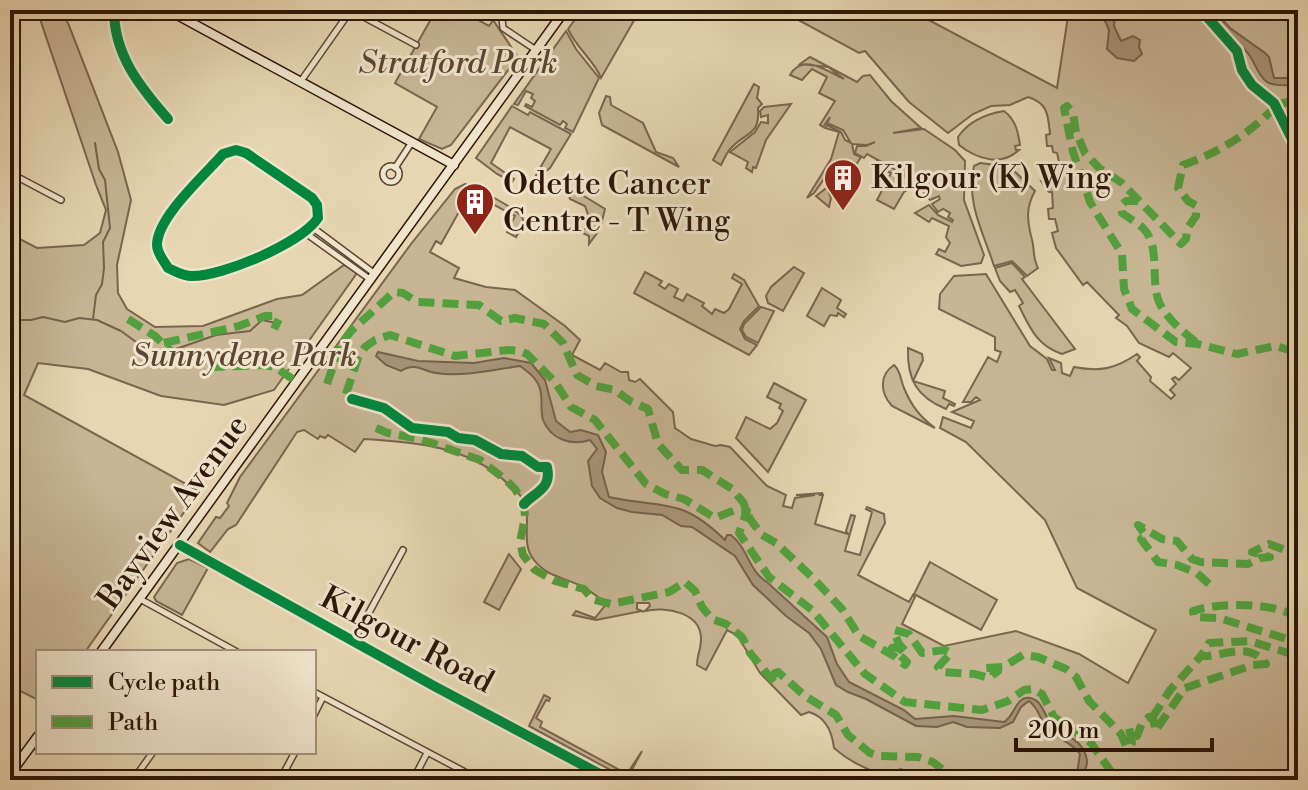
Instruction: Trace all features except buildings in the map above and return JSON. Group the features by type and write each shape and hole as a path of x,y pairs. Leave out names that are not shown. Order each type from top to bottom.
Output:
{"main road":[{"path":"168,10 454,165"},
{"name":"Bayview Avenue","path":"102,650 565,10"},
{"path":"10,774 36,739"}],"street":[{"path":"114,10 118,42 126,62 143,90 168,119"},
{"path":"301,81 351,10 416,45"},
{"path":"506,10 502,19 503,28 536,50"},
{"path":"395,168 412,142"},
{"path":"236,150 246,153 312,198 317,205 318,218 312,227 257,260 193,277 168,268 158,250 157,241 168,215 223,154 236,150"},
{"path":"10,173 61,200"},
{"path":"312,227 373,277"},
{"path":"304,232 341,259 373,277"},
{"path":"341,259 346,252"},
{"name":"Kilgour Road","path":"180,545 611,780"},
{"path":"353,642 403,550"},
{"path":"139,598 230,650"},
{"path":"316,693 480,780"},
{"path":"316,711 323,697"},
{"path":"413,780 427,753"},
{"path":"133,780 152,754"},
{"path":"280,780 294,754"},
{"path":"138,773 151,780"}],"green space":[{"name":"Sunnydene Park","path":"37,10 59,10 68,23 118,152 131,200 117,265 118,293 127,309 155,327 203,326 277,299 302,295 344,265 357,273 274,390 224,405 161,396 88,369 38,363 24,395 199,491 86,650 36,650 36,699 10,686 10,234 37,248 84,245 100,233 106,210"},
{"name":"Stratford Park","path":"436,10 460,10 489,26 493,20 518,57 451,145 442,149 419,139 437,107 395,83"},
{"path":"582,10 640,10 601,78 568,29"},
{"path":"780,10 910,10 1057,88 1069,10 1298,10 1298,780 946,780 900,769 892,779 854,762 834,748 830,730 824,721 809,712 801,715 760,673 737,635 727,630 706,670 697,665 700,631 689,617 681,613 662,609 645,611 649,603 637,603 637,609 642,611 596,620 573,615 576,611 595,618 607,603 584,588 550,573 534,560 528,546 526,508 517,492 476,461 440,448 364,439 355,452 328,435 318,439 304,430 297,432 236,525 228,529 210,552 198,543 216,517 220,518 229,506 227,503 240,477 411,244 455,189 465,184 514,210 523,219 523,224 516,237 507,232 515,216 470,192 441,244 436,241 430,252 459,268 454,278 486,287 515,290 580,340 572,355 600,370 605,363 621,372 628,372 629,380 635,382 640,379 673,412 675,428 691,439 730,447 767,486 786,495 783,506 792,508 795,498 815,495 796,495 823,493 819,495 823,495 815,524 848,534 846,531 851,515 855,516 845,551 860,555 872,512 867,507 884,514 885,523 858,575 909,602 913,595 915,597 902,624 944,646 1016,631 1079,654 1128,683 1156,630 1077,588 1045,520 966,442 940,428 943,417 971,428 974,421 952,412 980,400 976,397 971,402 963,402 988,357 997,362 1001,352 995,350 995,337 939,309 940,294 954,276 986,274 1030,346 1047,359 1052,370 1055,370 1049,358 1061,363 1062,373 1070,376 1074,367 1107,368 1137,354 1140,357 1137,361 1151,377 1150,381 1171,399 1175,395 1170,390 1176,384 1172,379 1175,377 1179,380 1191,368 1173,353 1169,357 1139,343 1127,326 1116,318 1119,315 1087,282 1083,285 1056,248 1052,233 1058,231 1055,219 1049,219 1048,209 1053,208 1052,192 1049,192 1041,181 1047,180 1050,190 1050,179 1056,178 1056,181 1064,171 1064,165 1059,162 1052,146 1047,146 1049,121 1040,103 1028,97 1010,105 991,106 973,114 948,133 909,102 865,51 859,53"},
{"path":"566,31 599,78 573,132 565,128 567,124 563,121 560,125 525,106 532,107 535,101 531,98 533,94 526,91 518,105 514,104"},
{"path":"810,57 857,82 863,76 870,75 891,101 921,128 893,133 924,129 955,150 965,161 964,200 984,255 981,263 961,266 936,254 939,249 945,252 950,243 946,237 949,226 932,218 929,222 915,213 929,205 938,215 952,222 948,217 950,213 943,209 938,212 932,204 940,199 939,196 930,200 922,190 929,178 926,178 921,189 913,185 911,174 904,174 867,154 864,158 855,153 857,146 875,142 852,144 854,154 861,157 847,179 833,176 847,181 840,193 843,182 835,181 829,193 829,207 816,196 829,186 829,179 824,179 807,198 831,159 839,132 825,128 827,125 841,132 845,140 851,143 843,130 827,123 830,117 823,127 820,125 835,101 819,93 827,77 812,69 802,80 790,75 795,68 806,65 800,64","holes":["815,66 828,67 844,79 823,69"]},
{"path":"754,84 759,87 757,98 762,104 758,108 757,124 730,150 721,165 713,160"},
{"path":"606,96 610,97 611,105 643,123 656,152 673,158 679,167 602,125 599,113"},
{"path":"791,104 766,140 752,172 746,168 748,162 730,152 755,132 761,122 768,123 768,115 761,117 760,111 764,107"},
{"path":"512,106 571,134 550,168 537,178 551,149 510,127 491,163 514,179 512,182 476,158"},
{"path":"1004,111 1016,126 1020,145 1015,146 1019,150 997,160 973,154 959,145 958,137 972,123"},
{"path":"877,161 902,174 912,187 904,192 894,209 877,200 891,173 875,165"},
{"path":"980,163 1010,167 1035,191 1028,219 1038,268 1027,276 1012,261 994,266 972,193 974,166"},
{"path":"574,190 605,209 600,229 589,244 589,236 579,231 592,226 585,206 570,199 568,191"},
{"path":"1012,263 1075,349 1062,354 1053,351 1035,335 1019,306 1023,303 1015,290 1010,292 1000,281 995,268"},
{"path":"794,267 804,273 783,311 768,303 766,296 771,287"},
{"path":"645,272 662,281 659,285 665,289 669,284 678,289 674,297 683,301 687,294 704,303 702,306 712,314 715,309 724,313 729,309 742,284 732,278 734,274 744,280 759,306 740,329 745,339 757,345 749,355 634,293"},
{"path":"822,288 841,300 837,308 846,314 844,317 838,313 837,316 830,315 824,326 807,316"},
{"path":"761,307 774,311 758,343 746,337 742,330"},
{"path":"908,348 922,354 923,360 913,381 909,369"},
{"path":"894,365 913,405 935,428 888,401 883,384 886,374"},
{"path":"913,381 945,391 943,398 954,406 949,404 946,409 936,404 921,393"},
{"path":"774,383 806,400 768,472 736,438 746,417 770,429 777,423 783,411 779,408 781,404 767,397"},
{"path":"509,554 521,569 499,610 484,602"},
{"path":"189,559 208,568 182,615 154,597 177,563"},
{"path":"930,562 997,600 981,630 914,594"},
{"path":"544,695 550,698 536,718 542,722 540,727 627,774 642,751 627,779 529,726"}],"shaded area":[{"path":"1128,10 1115,16 1114,26 1121,41 1133,36 1140,40 1142,54 1134,61 1117,58 1107,49 1109,30 1105,21 1109,12"},
{"path":"1204,10 1213,10 1230,28 1265,53 1269,57 1274,78 1298,74 1298,86 1267,82 1248,54 1217,28"},
{"path":"378,352 418,361 474,363 504,358 531,363 545,380 556,421 570,432 581,430 598,435 606,452 602,472 609,497 671,506 696,516 725,540 727,535 731,535 761,578 827,637 837,664 849,682 904,710 915,719 954,716 1004,722 1022,700 1035,699 1054,727 1077,742 1083,750 1087,762 1082,780 1076,780 1080,754 1048,729 1029,701 1021,707 1013,722 1000,728 967,727 953,722 937,727 916,726 836,685 821,649 809,633 753,585 735,556 692,527 681,526 662,515 617,508 600,498 592,486 588,461 597,449 590,440 569,442 551,432 543,420 539,385 520,366 457,374 436,373 415,367 401,371 386,365 376,356"}],"waterway":[{"path":"93,319 96,295 102,284 103,242 110,228 105,180 99,169 95,143"},
{"path":"10,320 43,317 65,322 79,318 97,320 121,331 154,355 159,357 163,354"},
{"path":"176,349 216,335 250,331 262,320 276,323"}],"marked path":[{"path":"1274,103 1285,103 1298,97"},
{"path":"1276,106 1233,141 1183,165 1178,188 1188,201 1197,206 1196,216 1181,244 1122,183 1099,168 1085,153 1076,132 1073,113 1067,106 1064,108 1073,152 1090,202 1122,254 1124,289 1132,309 1176,342 1237,354 1275,346 1298,349"},
{"path":"1138,201 1126,201 1121,205 1122,213 1143,228 1152,244 1159,302 1171,320 1198,344"},
{"path":"327,384 340,346 351,331 394,292 403,293 417,302 479,305 501,321 515,318 544,324 563,343 577,375 596,386 615,390 648,409 658,444 682,470 702,470 732,489 762,535 776,543 814,579 842,609 859,636 905,665 907,662 892,648 907,653 894,632 909,634 922,653 945,650 951,653 938,667 943,672 989,678 998,671 985,671 986,668 1003,667 1023,655 1038,657 1066,669 1076,677 1089,701 1121,734 1126,746 1130,747 1132,743 1129,728 1137,736 1142,723 1149,717 1154,721 1155,731 1185,688 1253,665 1266,664 1259,657 1244,651 1201,656 1209,643 1250,641 1298,656"},
{"path":"164,343 239,326 265,316 279,319 274,329"},
{"path":"128,319 155,336 180,360 215,367 265,365 275,367 297,382"},
{"path":"346,394 365,347 390,335 455,356 508,350 527,354 555,382 571,407 595,420 646,484 684,499 715,518 735,510 747,511 739,533 769,577 812,610 865,674 905,702 982,710 1008,701 1024,690 1033,689 1042,694 1054,717 1091,743 1117,780"},
{"path":"376,428 420,439 480,460 506,480 524,504 520,542 523,555 535,570 555,581 584,589 592,599 611,604 669,592 685,582 695,591 712,619 726,624 742,637 750,653 774,682 778,681 775,673 778,672 805,696 836,715 848,735 870,753 918,757 933,762 955,780"},
{"path":"1209,584 1197,573 1158,562 1141,539 1146,536 1138,525 1162,539 1177,541 1192,559 1201,562 1248,564 1270,557 1252,552 1269,544 1298,555"},
{"path":"1298,618 1262,606 1217,606 1193,611 1194,617 1219,618 1298,645"},
{"path":"1152,718 1170,690 1201,656"},
{"path":"971,780 996,774 1012,780"}],"cycle path":[{"path":"114,10 118,42 130,69 168,119"},
{"path":"1201,10 1237,51 1242,70 1252,85 1274,103 1298,151"},
{"path":"236,150 246,153 312,198 317,205 318,218 295,238 241,265 192,276 168,268 157,245 165,222 183,197 223,154 236,150"},
{"path":"352,399 384,408 412,428 448,432 458,438 475,440 501,454 522,456 538,467 547,467 545,485 524,504"},
{"path":"180,545 611,780"}],"place":[{"name":"Kilgour (K) Wing","path":"843,212"},
{"name":"Odette Cancer Centre - T Wing","path":"475,236"}]}
